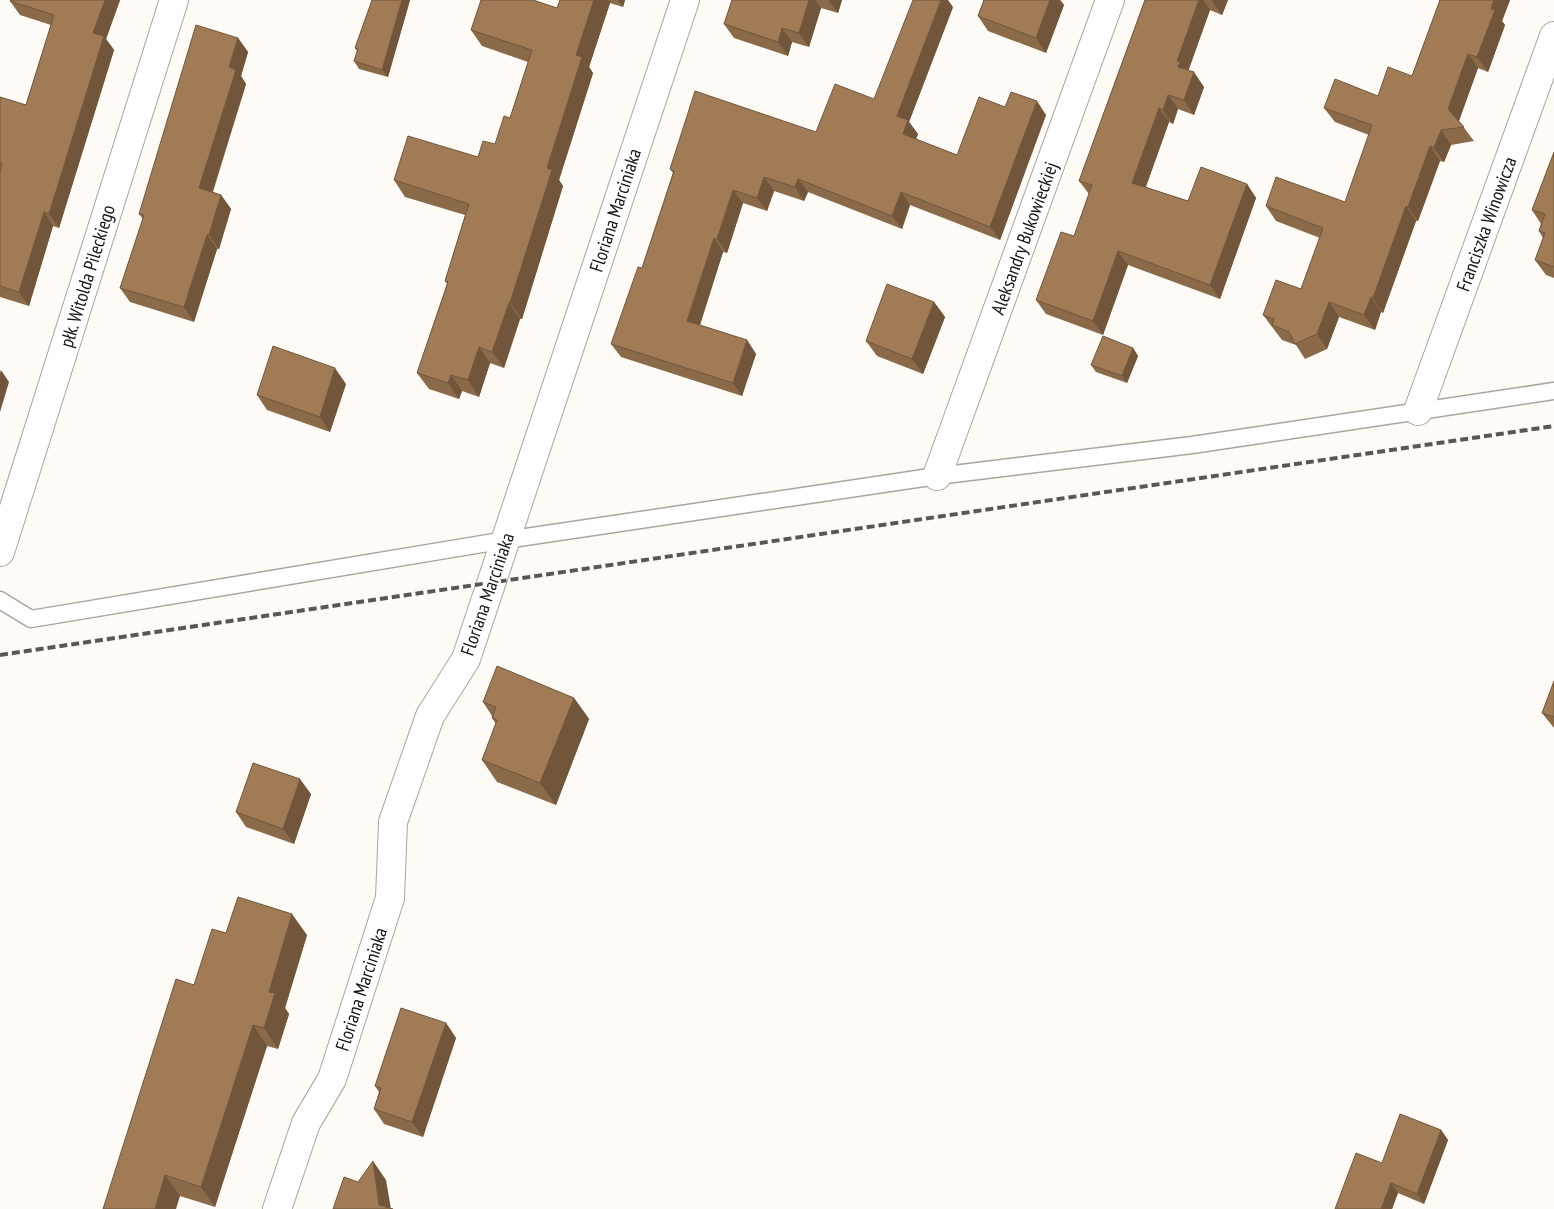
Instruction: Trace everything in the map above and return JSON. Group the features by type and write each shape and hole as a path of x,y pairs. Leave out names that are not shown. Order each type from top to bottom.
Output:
{"street":[{"name":"płk. Witolda Pileckiego","path":"0,552 174,0"},
{"name":"Floriana Marciniaka","path":"277,1209 306,1123 332,1079 390,898 392,822 430,716 466,659 685,0"},
{"name":"Aleksandry Bukowieckiej","path":"937,476 1110,0"},
{"name":"Franciszka Winowicza","path":"1418,411 1554,36"}],"lane":[{"path":"0,600 31,619 506,540 937,476 1192,445 1554,391"}],"building":[{"path":"11,0 105,0 93,33 104,36 49,214 44,212 19,292 0,286 0,171 2,163 0,162 0,97 26,105 54,15"},
{"path":"372,0 402,0 382,70 354,61 358,49 355,48"},
{"path":"481,0 533,0 557,8 560,0 594,0 576,55 582,57 547,168 552,170 510,303 492,352 479,347 468,380 451,375 448,383 417,373 448,282 445,281 469,204 394,180 408,136 478,157 483,141 495,144 504,116 510,118 532,50 471,30"},
{"path":"732,0 809,0 799,33 782,28 778,42 724,24"},
{"path":"913,0 941,0 897,116 908,120 903,134 957,155 979,97 1005,107 1011,92 1037,101 990,227 901,192 892,216 798,179 795,187 764,177 757,198 733,190 717,239 714,238 687,321 747,340 733,383 611,344 638,267 642,268 674,171 670,169 695,91 816,132 835,84 874,99"},
{"path":"984,0 1050,0 1036,38 978,16"},
{"path":"1145,0 1199,0 1177,61 1180,62 1178,67 1194,72 1184,100 1168,95 1163,110 1159,108 1132,183 1188,201 1201,167 1247,184 1210,285 1118,251 1093,321 1036,300 1061,232 1074,236 1092,185 1079,181"},
{"path":"1440,0 1494,0 1491,9 1495,10 1477,57 1468,54 1448,109 1464,127 1441,130 1434,148 1430,146 1373,298 1371,297 1364,315 1329,302 1317,334 1295,344 1289,332 1272,325 1274,319 1263,315 1276,280 1301,289 1323,228 1266,206 1276,177 1345,202 1372,125 1324,108 1335,79 1378,96 1388,67 1412,76"},
{"path":"196,25 238,38 229,67 236,70 199,188 221,195 184,307 120,288 144,215 139,214"},
{"path":"1554,152 1554,267 1535,260 1545,233 1539,231 1545,214 1532,210"},
{"path":"887,284 934,302 912,359 866,341"},
{"path":"1103,336 1133,348 1122,376 1091,365"},
{"path":"273,346 335,368 320,417 257,395"},
{"path":"497,666 574,698 540,783 482,760 497,720 492,718 496,707 483,702"},
{"path":"1554,681 1554,717 1542,713"},
{"path":"253,763 300,779 283,829 236,812"},
{"path":"238,897 292,914 269,992 275,993 264,1028 253,1025 201,1187 165,1175 155,1209 103,1209 176,979 194,985 212,929 226,933"},
{"path":"401,1008 446,1023 412,1122 374,1109 381,1088 375,1086"},
{"path":"1400,1114 1441,1130 1417,1194 1391,1183 1381,1209 1335,1209 1356,1153 1382,1163"},
{"path":"373,1161 379,1205 393,1209 333,1209 344,1177 358,1182"}],"railway":[{"path":"0,655 1554,426"}]}
